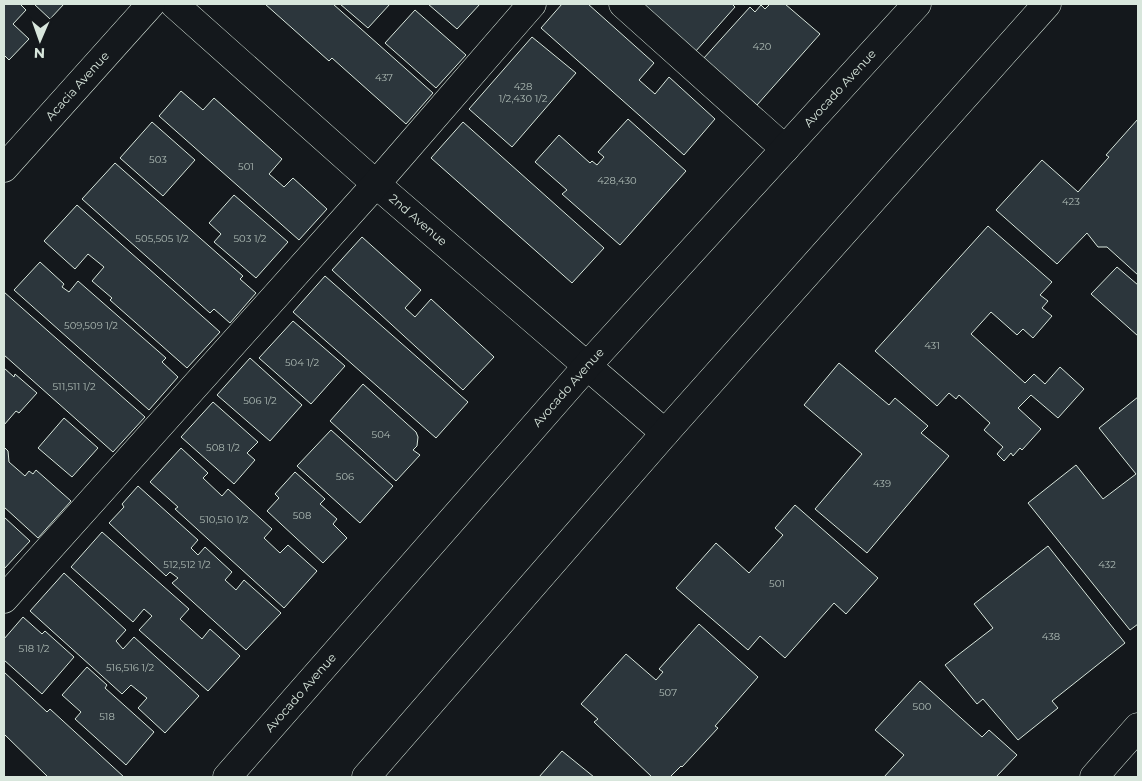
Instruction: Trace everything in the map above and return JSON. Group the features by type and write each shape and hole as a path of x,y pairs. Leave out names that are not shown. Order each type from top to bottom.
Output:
{"street":[{"name":"Acacia Avenue","path":"4,168 151,4"},
{"name":"2nd Avenue","path":"174,4 376,184 665,433"},
{"path":"4,599 376,184 532,4"},
{"path":"623,4 786,149"},
{"name":"Avocado Avenue","path":"227,777 587,366 917,4"},
{"path":"366,777 665,433 1047,4"},
{"path":"1094,777 1138,727"}],"building":[{"path":"4,4 20,4 26,10 13,24 29,39 9,60 4,55"},
{"path":"34,4 64,4 50,19"},
{"path":"265,4 333,4 433,93 406,124 332,58 329,61"},
{"path":"340,4 390,4 368,28"},
{"path":"428,4 480,4 457,29"},
{"path":"562,4 588,4 654,63 639,80 655,94 669,77 715,119 684,155 541,28"},
{"path":"641,4 732,4 735,7 695,52"},
{"path":"770,4 785,4 820,34 757,105 703,59 750,7 755,12 761,5 765,9"},
{"path":"415,10 466,55 436,88 385,43"},
{"path":"532,37 576,73 512,147 469,109"},
{"path":"181,91 203,110 214,98 282,159 269,174 284,187 293,178 327,209 299,240 159,116"},
{"path":"628,119 686,171 620,245 562,194 567,190 535,162 559,135 590,163 592,161 597,165 604,157 598,152"},
{"path":"1138,119 1138,275 1107,247 1098,247 1087,233 1057,264 996,210 1042,160 1078,192 1109,157 1106,155"},
{"path":"152,122 195,160 163,196 120,158"},
{"path":"463,122 604,248 572,283 431,158"},
{"path":"115,163 243,276 240,279 256,293 230,323 214,309 210,313 82,199"},
{"path":"234,195 288,242 256,278 214,242 221,234 209,223"},
{"path":"77,205 220,332 187,368 110,300 112,298 92,281 104,267 88,254 75,269 44,241"},
{"path":"988,226 1052,282 1040,295 1048,301 1042,308 1052,316 1033,338 1023,329 1017,335 991,312 971,334 1025,383 1034,374 1045,384 1060,367 1084,389 1058,418 1031,395 1018,408 1041,429 1022,450 1020,448 1013,456 1011,453 1004,461 997,454 1003,447 984,430 990,423 959,395 956,399 949,393 937,406 875,351"},
{"path":"362,237 421,290 405,308 415,317 431,299 494,357 463,390 332,270"},
{"path":"40,262 64,284 62,287 69,292 78,281 166,358 162,362 178,377 149,410 14,290"},
{"path":"1117,267 1138,285 1138,336 1091,294"},
{"path":"325,276 468,402 436,438 293,312"},
{"path":"4,292 145,417 113,452 4,355"},
{"path":"293,321 345,366 311,404 259,358"},
{"path":"250,358 302,405 270,441 217,395"},
{"path":"839,363 889,405 895,398 928,426 921,433 949,456 867,553 815,509 862,454 804,405"},
{"path":"4,368 14,377 15,374 37,393 19,413 16,411 4,425"},
{"path":"363,384 416,432 418,437 417,446 413,450 420,455 396,481 330,421"},
{"path":"1138,397 1138,624 1130,630 1028,503 1076,465 1103,499 1136,474 1099,428"},
{"path":"213,402 258,442 247,453 255,460 234,484 181,437"},
{"path":"64,418 98,448 72,477 38,448"},
{"path":"331,430 393,486 360,523 297,466"},
{"path":"4,447 8,451 9,462 25,476 29,471 33,474 36,470 71,501 38,538 4,507"},
{"path":"181,448 208,473 203,478 222,496 228,489 272,529 264,538 280,553 288,545 317,571 284,608 175,509 178,507 150,482"},
{"path":"295,472 325,499 320,504 337,519 333,524 347,538 323,563 267,511 279,498 275,494"},
{"path":"138,486 198,540 191,548 198,555 205,547 232,572 225,580 236,590 244,580 281,613 246,650 172,583 178,578 170,572 166,576 109,523 124,507 122,504"},
{"path":"795,505 878,578 846,614 834,603 785,658 760,636 748,650 676,588 716,543 749,573 783,535 775,528"},
{"path":"4,517 30,541 4,569"},
{"path":"102,532 189,609 180,619 202,639 210,629 240,656 208,691 139,630 152,616 144,609 133,622 71,567"},
{"path":"1048,546 1125,643 1052,701 1058,708 1018,740 983,699 977,704 945,665 993,628 974,604"},
{"path":"64,573 126,630 116,641 123,649 134,637 199,696 165,733 138,708 147,698 131,685 122,694 30,611"},
{"path":"23,617 42,634 45,631 74,657 42,694 4,660 4,639"},
{"path":"699,624 758,677 715,726 718,728 682,767 670,777 652,777 594,722 598,719 581,704 626,654 656,680 663,672 659,669"},
{"path":"87,667 107,685 105,688 154,732 126,765 75,719 81,712 62,695"},
{"path":"4,672 47,712 50,709 124,777 48,777 4,734"},
{"path":"920,681 982,737 989,730 1017,755 996,777 884,777 904,755 875,730"},
{"path":"562,751 594,777 539,777"}]}
